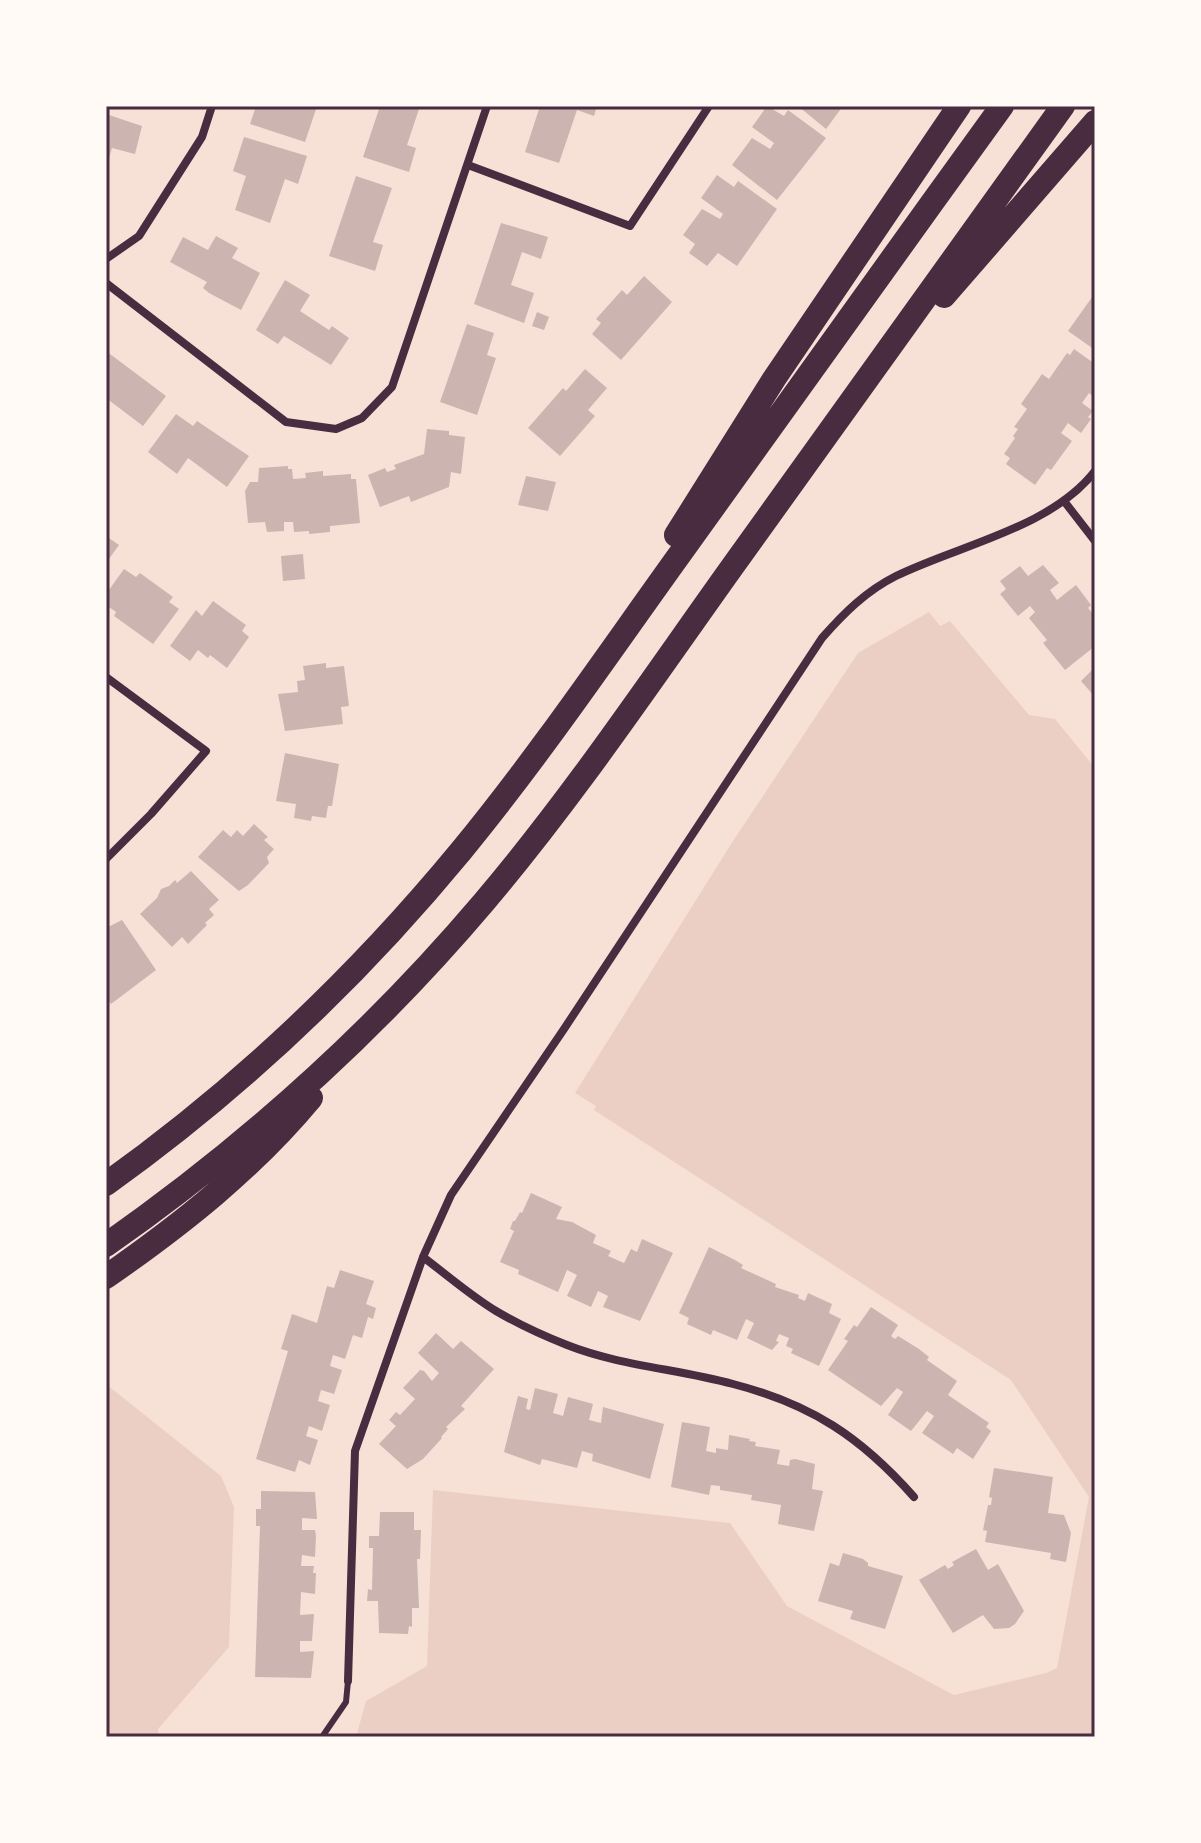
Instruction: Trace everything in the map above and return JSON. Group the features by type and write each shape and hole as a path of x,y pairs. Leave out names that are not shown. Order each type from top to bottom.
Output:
{"highway":[{"path":"556,727 741,430 959,106"},
{"path":"106,1184 248,1071 323,1002 395,928 470,840 556,727 1002,106"},
{"path":"106,1277 184,1220 241,1173 289,1124 378,1017 458,932 549,821 1063,106"},
{"path":"852,400 1095,122"},
{"path":"106,1245 264,1124 378,1017"},
{"path":"106,1164 248,1071"}],"street":[{"path":"106,259 139,236 202,137 212,106"},
{"path":"106,283 286,422 336,429 362,418 392,387 487,106"},
{"path":"468,165 630,226 709,106"},
{"path":"348,1681 355,1451 423,1257 451,1195 822,638 857,601 895,577 1010,529 1064,501 1095,471"},
{"path":"1064,501 1095,541"},
{"path":"106,677 206,751 151,814 106,859"},
{"path":"423,1257 495,1311 569,1346 650,1367 733,1383 793,1403 857,1440 887,1466 914,1497"}],"lane":[{"path":"322,1737 346,1702 348,1681"}],"shaded area":[{"path":"929,612 940,626 950,621 1029,715 1055,719 1095,768 1095,1737 356,1737 366,1701 427,1666 433,1490 730,1523 787,1606 954,1695 1057,1668 1089,1497 1011,1380 594,1110 596,1106 575,1093 733,841 858,653"},
{"path":"106,1384 221,1476 234,1507 229,1647 158,1729 159,1737 106,1737 106,1659 109,1645"}],"building":[{"path":"256,106 317,106 305,142 250,124"},
{"path":"380,106 420,106 407,145 416,148 409,172 363,157"},
{"path":"540,106 597,106 594,116 577,110 559,163 525,152"},
{"path":"767,106 784,116 788,110 826,138 777,200 732,165 752,138 770,149 774,143 752,127"},
{"path":"798,106 843,106 826,129"},
{"path":"106,114 142,126 135,154 112,148 109,158 106,157"},
{"path":"244,137 307,156 298,184 285,179 270,223 235,210 246,176 233,171"},
{"path":"717,175 734,187 738,181 777,209 737,266 718,253 707,266 689,253 695,244 683,235 702,209 720,219 723,214 701,198"},
{"path":"356,176 392,188 373,242 383,245 375,271 329,256"},
{"path":"501,223 548,237 541,259 522,252 511,285 534,293 524,323 474,304"},
{"path":"216,236 238,248 232,258 260,273 241,310 209,293 203,288 207,282 170,262 183,237 208,250"},
{"path":"644,276 672,302 621,360 592,334 601,323 596,319 622,290 627,295"},
{"path":"285,280 310,295 300,311 329,330 332,326 349,338 331,365 284,336 278,344 256,330"},
{"path":"1095,293 1095,350 1068,331"},
{"path":"537,312 549,317 544,330 532,326"},
{"path":"467,324 494,333 487,355 496,358 477,415 440,402"},
{"path":"1074,349 1095,364 1095,398 1089,393 1082,403 1093,411 1088,417 1091,419 1081,433 1068,423 1061,433 1072,441 1051,470 1047,468 1035,485 1006,464 1010,458 1004,454 1015,438 1013,436 1018,429 1014,427 1027,409 1021,404 1042,374 1049,379 1067,353 1070,355"},
{"path":"106,351 166,396 143,426 106,398"},
{"path":"585,369 607,388 588,410 595,416 560,456 528,428 563,388 566,391"},
{"path":"176,414 193,426 197,421 249,456 227,487 188,458 177,474 148,452"},
{"path":"427,429 449,431 449,435 465,437 461,474 451,472 449,487 411,502 409,496 380,507 368,475 385,468 387,472 396,469 394,465 424,454"},
{"path":"288,466 292,469 293,479 306,478 305,473 323,471 323,476 351,474 351,479 356,479 360,523 330,526 330,532 309,534 309,531 294,532 293,522 284,522 284,531 267,532 265,522 248,523 245,491 250,482 258,482 259,468"},
{"path":"526,476 556,482 548,511 518,505"},
{"path":"106,536 119,545 106,563"},
{"path":"303,554 305,579 283,581 281,556"},
{"path":"1043,565 1059,583 1050,590 1057,600 1076,585 1095,616 1095,646 1065,670 1043,643 1047,640 1029,618 1035,612 1030,606 1018,616 1000,594 1006,589 1000,581 1020,566 1028,576"},
{"path":"124,569 136,577 140,573 173,597 169,602 179,609 153,644 114,616 116,612 106,605 106,594"},
{"path":"213,601 246,625 242,631 249,637 227,668 198,650 190,661 170,646 196,610 202,616"},
{"path":"326,663 326,668 344,666 349,706 341,707 343,724 285,731 278,694 298,692 297,681 305,680 303,666"},
{"path":"1095,667 1095,697 1081,681"},
{"path":"285,753 339,764 332,806 328,806 326,818 312,816 311,821 294,818 296,804 276,801"},
{"path":"254,824 268,837 264,840 274,849 267,857 269,863 239,891 198,857 223,830 231,837 237,830 243,836"},
{"path":"191,871 219,900 209,909 214,915 205,923 207,925 188,944 182,937 172,947 140,914 157,898 161,889 175,880 177,883"},
{"path":"122,920 156,970 111,1004 106,997 106,928"},
{"path":"531,1193 562,1207 556,1219 572,1222 596,1235 593,1243 611,1251 608,1256 624,1263 631,1249 637,1252 642,1239 673,1253 640,1321 603,1307 608,1296 598,1291 591,1307 567,1296 577,1275 567,1270 558,1292 500,1262 514,1231 510,1229 513,1221 522,1213"},
{"path":"709,1247 743,1265 741,1268 776,1284 775,1287 799,1295 798,1298 805,1301 808,1293 832,1304 829,1313 841,1319 819,1366 791,1353 793,1349 786,1346 789,1338 779,1334 776,1341 779,1342 772,1350 747,1338 754,1323 746,1319 737,1340 713,1330 711,1335 687,1324 689,1318 679,1313"},
{"path":"340,1270 374,1281 366,1304 376,1308 373,1319 368,1317 362,1338 353,1335 345,1359 333,1355 330,1366 342,1370 334,1394 321,1390 318,1401 330,1405 322,1431 309,1426 306,1436 318,1440 310,1465 299,1460 295,1472 256,1459 288,1351 281,1349 292,1314 317,1323 327,1286 334,1288"},
{"path":"871,1307 898,1325 891,1336 895,1339 898,1336 919,1349 929,1357 927,1360 957,1381 948,1395 989,1423 986,1427 991,1431 973,1459 957,1448 953,1454 922,1433 934,1416 927,1411 911,1431 888,1415 903,1392 897,1388 881,1406 828,1370 848,1341 844,1339"},
{"path":"436,1333 453,1349 461,1341 494,1369 461,1406 465,1409 446,1427 448,1429 442,1438 423,1459 407,1469 379,1444 396,1426 389,1420 396,1412 400,1415 415,1399 403,1388 420,1370 432,1381 439,1373 418,1353"},
{"path":"535,1388 558,1394 553,1413 563,1416 568,1397 593,1404 589,1420 601,1423 603,1407 664,1424 650,1479 592,1461 593,1454 582,1451 577,1468 542,1459 540,1465 504,1452 518,1396 528,1399 526,1409 530,1410"},
{"path":"682,1422 710,1427 706,1451 716,1453 716,1448 728,1450 729,1435 750,1439 756,1442 755,1446 780,1450 777,1464 789,1466 790,1460 795,1459 815,1464 812,1489 823,1491 814,1531 778,1524 781,1505 751,1500 752,1495 720,1490 720,1486 711,1485 709,1495 671,1487"},
{"path":"994,1468 1053,1477 1048,1513 1064,1515 1071,1533 1066,1562 1050,1559 1051,1553 985,1542 987,1531 983,1530 988,1505 991,1505 992,1498 989,1497"},
{"path":"261,1491 315,1492 317,1519 302,1518 302,1530 315,1530 316,1536 315,1557 302,1555 301,1566 314,1566 313,1573 316,1573 315,1594 301,1592 300,1615 314,1614 312,1641 300,1641 300,1652 314,1651 311,1678 255,1677 260,1526 256,1526 256,1509 261,1509"},
{"path":"380,1512 414,1512 414,1530 421,1530 420,1559 417,1559 419,1608 412,1608 412,1627 409,1626 408,1634 379,1633 378,1601 367,1601 368,1589 372,1590 373,1548 369,1548 369,1536 379,1536"},
{"path":"976,1549 988,1570 998,1564 1024,1611 1009,1628 994,1629 983,1615 953,1633 919,1580 945,1565 948,1569 954,1565 952,1562"},
{"path":"843,1553 863,1559 868,1566 903,1576 885,1629 850,1619 853,1611 818,1601 830,1563 839,1566"}]}
